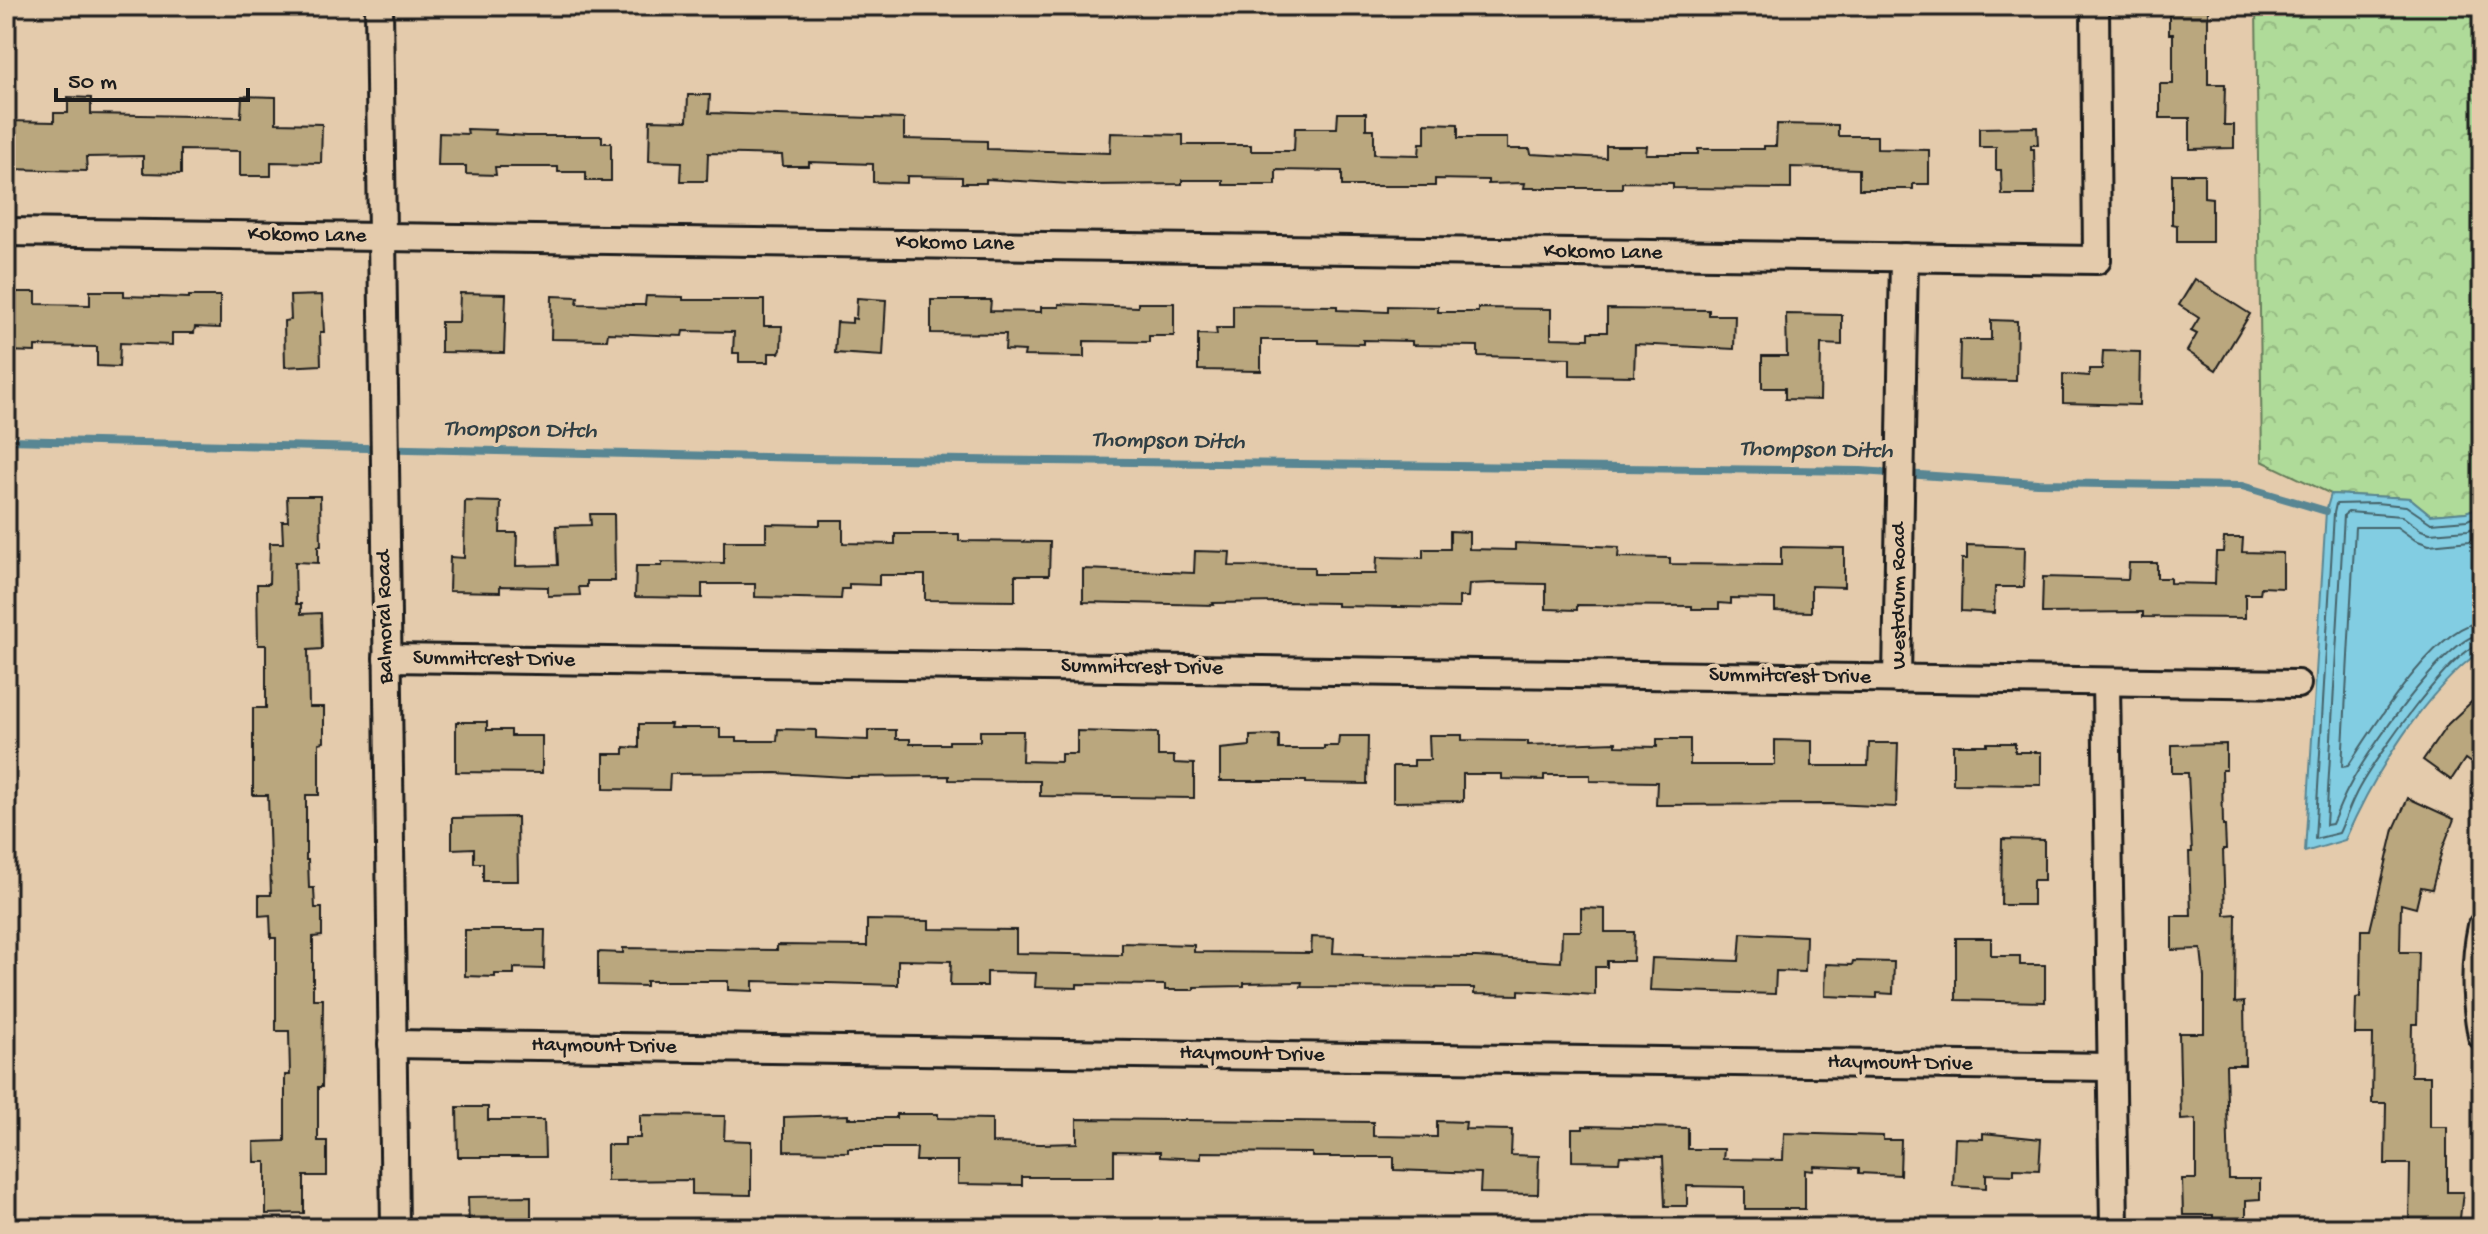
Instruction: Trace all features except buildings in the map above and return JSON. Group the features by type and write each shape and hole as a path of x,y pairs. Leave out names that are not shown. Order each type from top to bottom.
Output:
{"street":[{"name":"Balmoral Road","path":"379,6 395,1228"},
{"path":"1904,257 2097,260 2095,6"},
{"name":"Kokomo Lane","path":"6,232 1904,257"},
{"name":"Westdrum Road","path":"1904,257 1897,679 2297,684"},
{"name":"Summitcrest Drive","path":"387,658 1897,679"},
{"path":"2106,682 2114,1228"},
{"path":"2482,926 2476,956 2476,990 2482,1036"},
{"name":"Haymount Drive","path":"392,1044 2111,1067"}],"green space":[{"path":"2256,6 2482,6 2482,506 2466,512 2431,515 2410,498 2331,494 2262,461"}],"water":[{"path":"2331,494 2410,498 2431,515 2466,512 2482,506 2482,650 2440,688 2402,736 2370,789 2345,840 2305,852 2326,511"}],"waterway":[{"name":"Thompson Ditch","path":"6,440 809,458 1861,471 2038,483 2242,486 2326,511"}]}
